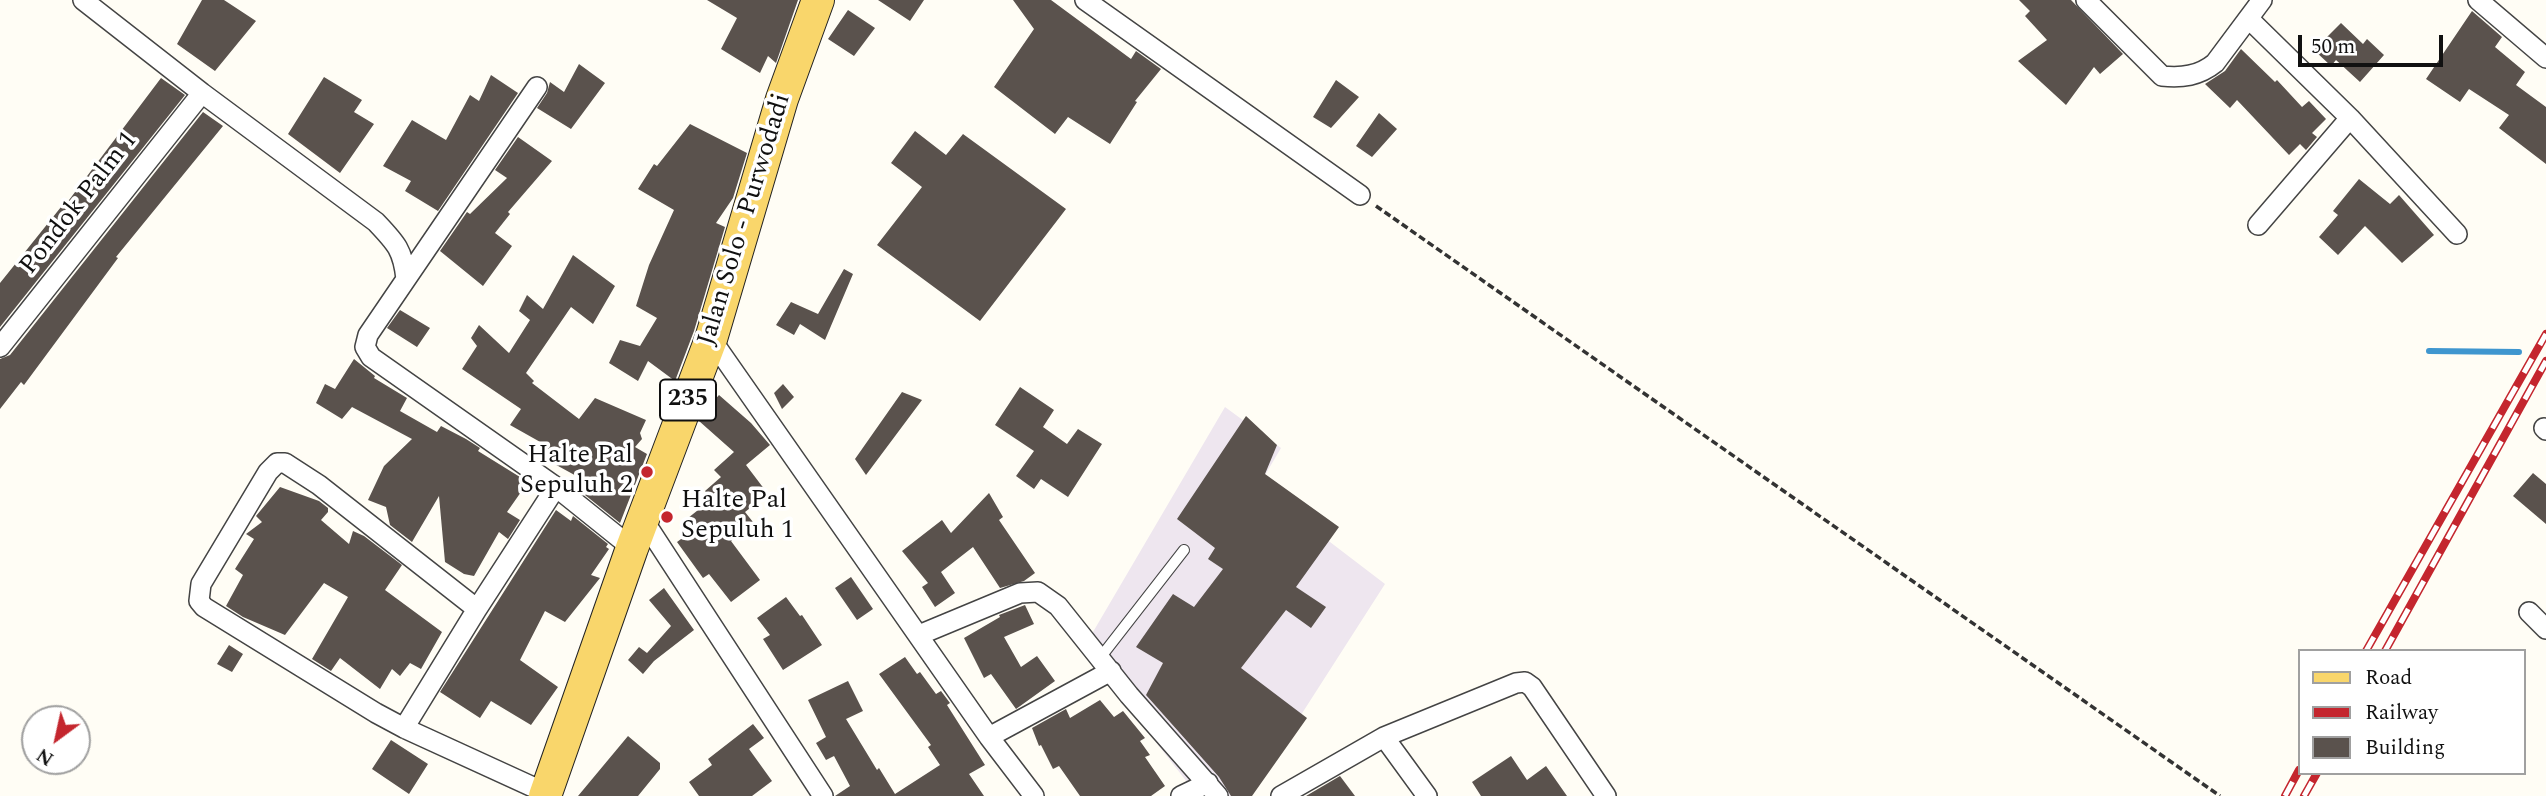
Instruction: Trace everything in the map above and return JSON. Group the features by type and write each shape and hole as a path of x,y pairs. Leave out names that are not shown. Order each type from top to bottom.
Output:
{"main road":[{"name":"Jalan Solo - Purwodadi","path":"546,794 638,534 711,339 782,99 818,0"}],"street":[{"path":"83,0 202,93 376,222 397,244 404,258 406,279"},
{"path":"1084,0 1360,195"},
{"path":"2086,0 2162,76 2179,77 2206,71 2262,0"},
{"path":"2478,0 2546,58"},
{"path":"2249,19 2350,118 2457,234"},
{"path":"537,87 368,335 365,347 372,357 556,486 638,534 823,796"},
{"name":"Pondok Palm 1","path":"0,347 202,93"},
{"path":"2258,225 2350,118"},
{"path":"711,339 919,635 1026,793"},
{"path":"477,610 319,485 285,463 277,463 261,484 201,584 199,601 204,607 404,728 546,794"},
{"path":"404,728 556,486"},
{"path":"919,635 1020,593 1038,592 1058,606 1182,757 1213,789"},
{"path":"2529,612 2546,629"},
{"path":"989,737 1105,664"},
{"path":"1281,796 1384,737 1516,682 1525,682 1532,687 1601,794"},
{"path":"1384,737 1427,796"},
{"path":"1181,796 1213,789"}],"lane":[{"path":"1105,664 1184,550"}],"path":[{"path":"1360,195 2220,796"}],"shaded area":[{"path":"1225,407 1281,448 1258,487 1385,584 1249,796 1198,796 1083,649"}],"building":[{"path":"202,0 224,0 256,21 215,71 177,44"},
{"path":"707,0 798,0 776,63 768,56 760,73 721,49 737,18"},
{"path":"878,0 924,0 910,21"},
{"path":"1013,0 1051,0 1131,59 1136,51 1161,69 1135,101 1137,102 1110,144 1068,117 1055,134 994,87 1034,29"},
{"path":"2019,0 2071,0 2123,54 2100,74 2094,67 2066,105 2018,61 2047,40 2025,16 2030,11"},
{"path":"848,10 875,28 854,56 828,39"},
{"path":"2472,11 2502,37 2495,47 2525,72 2516,85 2546,107 2546,164 2499,128 2509,115 2469,89 2460,102 2426,79"},
{"path":"2341,23 2363,44 2367,39 2384,55 2360,82 2336,60 2331,66 2314,50"},
{"path":"2241,49 2275,82 2277,80 2302,107 2309,101 2326,119 2312,133 2317,137 2306,150 2300,144 2289,155 2237,100 2230,108 2205,84 2225,71"},
{"path":"579,64 605,83 571,129 537,108 547,93 550,82 564,92"},
{"path":"491,75 518,93 438,211 405,191 411,181 383,166 412,120 446,140 470,95 479,101"},
{"path":"324,77 362,100 354,112 374,124 340,173 288,134"},
{"path":"161,78 185,95 0,327 0,283 61,207 63,208"},
{"path":"1336,80 1359,97 1331,128 1313,117"},
{"path":"203,112 223,126 116,257 118,258 24,385 21,382 0,409 0,359 10,355"},
{"path":"1379,113 1397,129 1372,157 1356,146"},
{"path":"690,124 747,153 733,198 716,223 725,227 694,331 675,381 648,361 638,381 609,363 620,340 640,346 657,318 636,306 649,265 674,210 638,189 654,164 657,166"},
{"path":"915,131 946,155 963,134 1066,209 980,321 877,245 922,187 891,163"},
{"path":"518,137 552,161 508,212 510,214 495,233 512,246 483,286 440,251 467,212 470,214 507,178 495,170"},
{"path":"2359,179 2390,204 2399,195 2434,235 2402,263 2365,226 2338,255 2319,237 2338,215 2333,211"},
{"path":"573,255 615,286 593,324 571,307 526,373 534,381 532,383 579,419 595,398 646,420 640,433 642,439 635,447 647,454 620,523 585,495 591,484 538,455 542,443 510,425 521,409 462,369 477,346 471,338 479,325 509,353 530,320 519,311 527,295 543,309"},
{"path":"844,269 853,274 825,340 800,324 794,335 776,325 791,302 818,314"},
{"path":"400,310 430,328 417,347 387,328"},
{"path":"354,359 375,376 374,378 407,398 400,411 437,432 441,426 466,439 480,448 478,451 528,482 507,512 520,520 508,539 499,532 474,576 464,574 445,562 439,496 412,542 390,525 386,507 368,500 384,466 412,439 352,407 342,419 316,403 325,384 335,389"},
{"path":"783,384 794,397 782,409 774,393"},
{"path":"1020,387 1054,410 1043,427 1067,444 1078,429 1102,444 1068,497 1041,479 1034,489 1016,476 1034,451 995,425"},
{"path":"902,392 922,400 866,475 855,459"},
{"path":"719,395 751,423 770,445 746,465 768,494 745,512 753,522 731,541 760,580 731,602 709,574 703,578 677,542 696,528 688,518 712,499 705,491 721,477 714,470 734,452 699,421"},
{"path":"1246,416 1277,445 1265,474 1339,527 1296,587 1326,607 1311,628 1286,610 1241,668 1307,718 1252,796 1231,796 1219,777 1146,695 1163,663 1136,647 1173,594 1194,607 1223,569 1208,559 1215,548 1177,519"},
{"path":"2533,473 2546,484 2546,524 2513,496"},
{"path":"280,487 319,501 328,508 321,520 349,544 353,531 364,536 402,565 385,590 442,632 421,669 410,663 400,676 392,669 380,689 340,658 331,671 312,659 348,597 324,583 285,635 243,617 226,606 243,575 235,569 254,539 246,534 262,522 256,516"},
{"path":"989,493 1003,517 999,520 1035,573 1024,581 1000,588 973,547 941,572 955,593 935,607 922,587 928,583 902,551 942,520 951,533"},
{"path":"556,510 571,521 573,516 608,544 606,547 609,549 591,575 600,578 565,622 545,611 520,660 558,687 531,725 491,701 480,718 440,692"},
{"path":"851,577 873,609 857,620 835,588"},
{"path":"664,588 694,630 654,661 643,674 628,660 639,647 647,653 671,626 649,600"},
{"path":"786,597 822,645 783,670 763,639 770,635 757,618"},
{"path":"1025,605 1034,624 1004,637 1021,667 1037,656 1055,681 1016,709 991,674 984,678 964,638 1000,617 999,615"},
{"path":"229,645 243,654 232,672 217,664"},
{"path":"905,657 936,694 941,691 950,703 947,705 985,765 969,774 984,796 835,796 850,786 834,756 826,760 816,743 826,737 808,700 848,681 863,711 846,719 895,794 940,765 928,747 931,745 879,674"},
{"path":"1100,700 1114,717 1123,711 1145,738 1140,741 1150,755 1145,757 1165,786 1151,796 1080,796 1059,766 1053,769 1041,745 1039,746 1032,728 1066,709 1070,718"},
{"path":"753,724 764,738 749,749 772,781 752,796 699,796 689,782 712,765 708,759"},
{"path":"628,736 660,763 660,769 638,796 578,796"},
{"path":"391,740 428,764 409,794 372,769"},
{"path":"1511,756 1527,780 1546,766 1567,796 1481,796 1472,782"},
{"path":"1340,776 1355,796 1306,796"}],"waterway":[{"path":"2429,351 2519,352"}],"railway":[{"path":"2367,649 2546,334"},
{"path":"2386,649 2546,361"},
{"path":"2285,796 2298,772"},
{"path":"2304,796 2316,775"}],"place":[{"name":"Halte Pal Sepuluh 2","path":"647,472"},
{"name":"Halte Pal Sepuluh 1","path":"667,517"}]}
